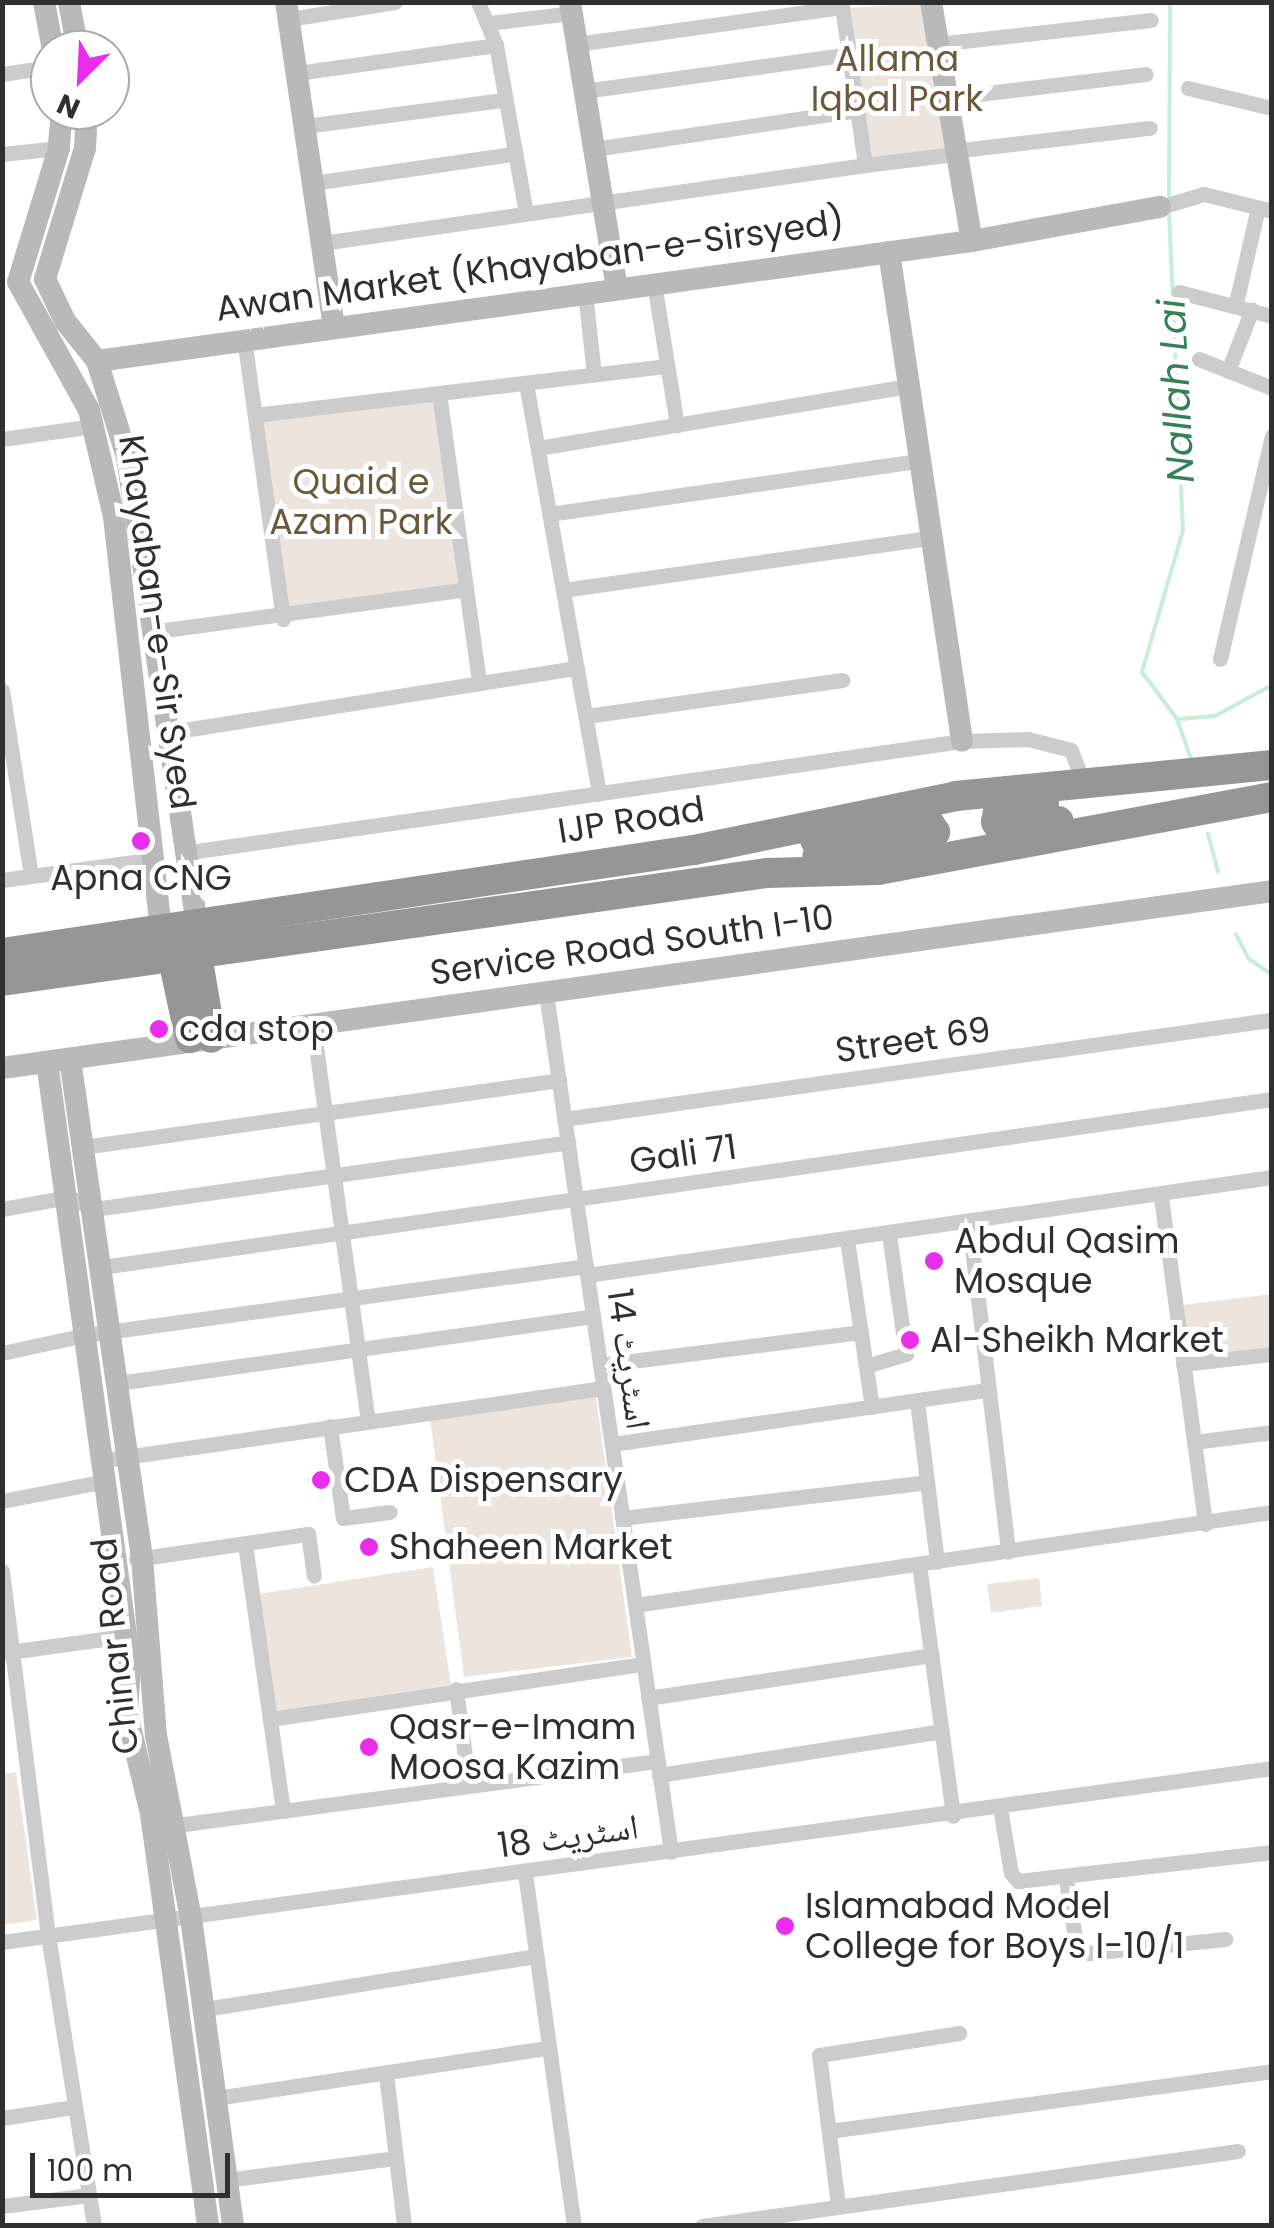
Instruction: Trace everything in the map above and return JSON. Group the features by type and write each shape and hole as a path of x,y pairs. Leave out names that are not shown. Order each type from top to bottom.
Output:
{"highway":[{"name":"IJP Road","path":"2,981 768,834 866,810 1082,781 1272,765"},
{"path":"1082,781 1041,806 998,812 996,822 1000,828 1100,815 1141,824"},
{"name":"IJP Road","path":"2,953 161,930 189,946 767,873 878,870 1272,797"},
{"path":"767,873 806,858 935,832 929,823 807,841 768,834"},
{"path":"189,946 201,1040"}],"street":[{"path":"44,2 49,30"},
{"path":"70,2 75,30"},
{"path":"334,326 288,11 395,2"},
{"path":"478,2 496,46 511,154 526,213"},
{"path":"931,2 953,152 972,241"},
{"path":"576,44 842,7 865,165"},
{"path":"489,23 571,8 617,288"},
{"path":"937,44 1151,20"},
{"path":"297,74 496,46"},
{"path":"584,91 850,54"},
{"path":"2,74 30,70"},
{"path":"945,98 1146,74"},
{"path":"1188,88 1272,108"},
{"path":"305,126 503,100"},
{"path":"594,149 858,110"},
{"path":"322,242 953,152 1150,128"},
{"name":"Khayaban-e-Sir Syed","path":"60,130 59,148 18,282 93,426 114,517 156,859 161,930"},
{"name":"Khayaban-e-Sir Syed","path":"86,130 85,148 45,280 65,321 97,361 128,457 164,733 188,854 189,946"},
{"path":"2,154 59,148"},
{"path":"313,182 511,154"},
{"name":"Awan Market (Khayaban-e-Sirsyed)","path":"97,361 972,241 1160,207 1204,194 1265,210"},
{"path":"1228,371 1265,210"},
{"path":"889,252 904,387 962,741"},
{"path":"654,283 676,425"},
{"path":"585,292 594,374"},
{"path":"1179,292 1272,316"},
{"path":"244,338 283,619"},
{"path":"1198,359 1272,388"},
{"path":"255,415 668,366"},
{"path":"526,383 599,794"},
{"path":"538,448 904,387"},
{"path":"439,393 479,682"},
{"path":"2,439 93,426"},
{"path":"1220,660 1260,466 1272,436"},
{"path":"549,514 916,462"},
{"path":"563,590 928,538"},
{"path":"150,632 283,619 466,589"},
{"path":"164,733 577,668"},
{"path":"586,716 842,680"},
{"path":"2,690 8,752 30,876"},
{"path":"2,880 962,741 1028,739 1071,750 1082,781"},
{"path":"156,859 188,854"},
{"name":"Service Road South I-10","path":"2,1068 1272,891"},
{"name":"اسٹریٹ 14","path":"546,993 670,1852"},
{"name":"Street 69","path":"564,1119 1270,1020"},
{"path":"313,1025 368,1421"},
{"name":"Chinar Road","path":"59,1060 83,1147 118,1383 112,1465 127,1714 167,1920 208,2226"},
{"name":"Chinar Road","path":"59,1060 85,1335 112,1465 142,1558 156,1735 191,1918 233,2226"},
{"path":"83,1147 559,1080"},
{"name":"Gali 71","path":"102,1267 1272,1099"},
{"path":"2,1209 69,1196 94,1209 568,1142"},
{"path":"2,1353 85,1335 847,1240 1161,1197 1272,1177"},
{"path":"1161,1197 1205,1524"},
{"path":"969,1223 1008,1552"},
{"path":"866,1366 906,1354 889,1234"},
{"path":"847,1240 872,1407"},
{"path":"118,1383 593,1316"},
{"path":"600,1364 861,1332"},
{"path":"1184,1364 1272,1354"},
{"path":"2,1501 112,1465 330,1426 603,1388"},
{"path":"612,1444 988,1390"},
{"path":"917,1401 937,1562"},
{"path":"330,1426 344,1518 390,1512"},
{"path":"1194,1442 1272,1432"},
{"path":"622,1518 927,1482"},
{"path":"635,1605 1272,1512"},
{"path":"117,1562 308,1534 314,1576"},
{"path":"245,1544 283,1811"},
{"path":"919,1564 953,1816"},
{"path":"2,1571 8,1652 94,2226"},
{"path":"8,1652 124,1636"},
{"path":"648,1698 932,1654"},
{"path":"270,1719 643,1664"},
{"path":"456,1689 469,1786"},
{"path":"176,1826 469,1786 658,1768 942,1731"},
{"name":"اسٹریٹ 18","path":"2,1942 953,1816 1272,1768"},
{"path":"1000,1808 1014,1879 1066,1878 1272,1852"},
{"path":"525,1872 574,2226"},
{"path":"1066,1878 1076,1944 1088,1952 1225,1939"},
{"path":"204,2009 536,1956"},
{"path":"838,2206 820,2055 959,2033"},
{"path":"216,2098 548,2048"},
{"path":"829,2131 1272,2070"},
{"path":"386,2074 404,2226"},
{"path":"2,2118 74,2107"},
{"path":"702,2226 1238,2151"},
{"path":"226,2180 395,2158"},
{"path":"2,2206 89,2195"}],"green space":[{"name":"Allama Iqbal Park","path":"926,3 947,150 868,161 847,8"},
{"name":"Quaid e Azam Park","path":"439,393 466,589 283,619 255,415"},
{"path":"1271,1294 1271,1348 1189,1358 1182,1305"},
{"path":"595,1390 632,1657 464,1677 430,1418"},
{"path":"433,1567 451,1685 276,1711 258,1594"},
{"path":"1039,1578 1042,1606 991,1613 987,1584"},
{"path":"16,1772 37,1920 3,1925 3,1774"}],"waterway":[{"name":"Nallah Lai","path":"1169,202 1170,2"},
{"name":"Nallah Lai","path":"1169,211 1183,530 1142,672 1177,719 1191,759"},
{"path":"1180,719 1215,716 1272,685"},
{"name":"Nallah Lai","path":"1208,834 1218,872"},
{"name":"Nallah Lai","path":"1236,934 1248,958 1272,975"},
{"name":"Nallah Lai","path":"1272,1972 1272,2008"}],"place":[{"name":"Apna CNG","path":"141,841"},
{"name":"cda stop","path":"159,1029"},
{"name":"Abdul Qasim Mosque","path":"934,1261"},
{"name":"Al-Sheikh Market","path":"910,1340"},
{"name":"CDA Dispensary","path":"321,1480"},
{"name":"Shaheen Market","path":"369,1547"},
{"name":"Qasr-e-Imam Moosa Kazim","path":"369,1747"},
{"name":"Islamabad Model College for Boys I-10/1","path":"785,1926"}]}
